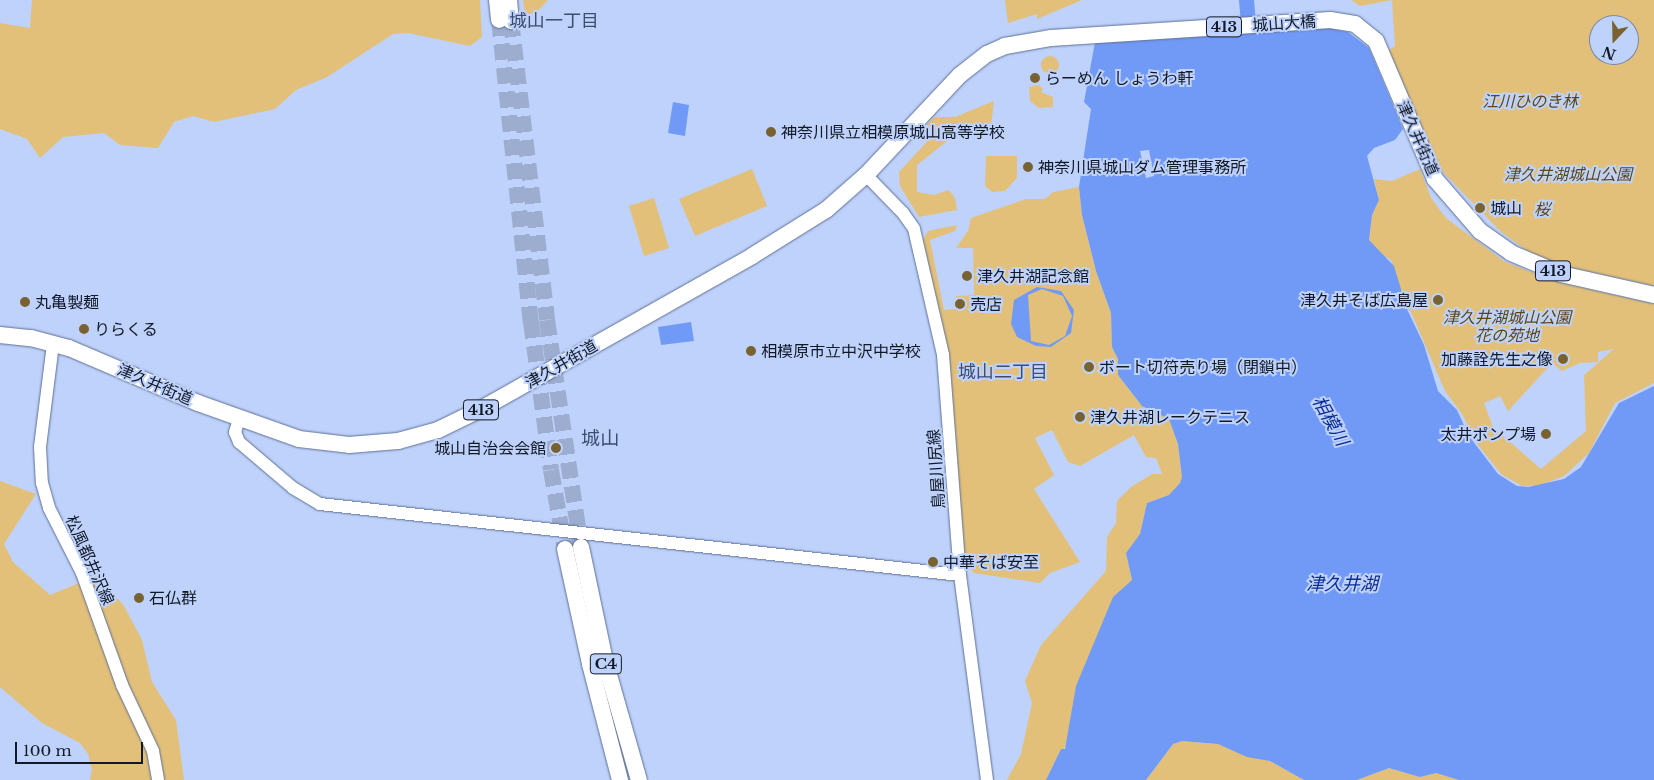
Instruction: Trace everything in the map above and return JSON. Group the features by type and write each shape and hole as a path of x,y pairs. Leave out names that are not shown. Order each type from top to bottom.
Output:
{"highway":[{"path":"497,0 505,20 509,0"},
{"name":"城山大橋","path":"1051,38 1338,20 1364,29 1376,41 1383,54"},
{"name":"津久井街道","path":"0,335 52,344 112,365 239,418 299,439 327,444 373,444 438,430 481,409 752,256 826,210 866,175 954,80 974,63 1005,46 1051,38"},
{"name":"津久井街道","path":"1383,54 1435,179 1480,231 1511,253 1561,274 1654,295"},
{"name":"C4","path":"620,780 573,548 639,780"}],"street":[{"name":"鳥屋川尻線","path":"866,175 908,219 918,240 943,355 960,575 987,780"},
{"name":"松風都井沢線","path":"52,344 40,447 43,489 57,525 82,573 122,685 153,751 158,780"},
{"path":"239,418 235,432 239,442 293,488 320,504 960,575"}],"green space":[{"path":"32,0 480,0 482,37 470,46 408,33 393,34 327,77 296,90 275,109 214,122 193,116 174,122 158,148 120,145 104,133 63,137 40,158 27,139 0,129 0,23 30,28"},
{"path":"523,0 548,0 536,13 525,14"},
{"path":"1005,0 1082,0 1037,19 1037,14 1008,23"},
{"path":"1351,0 1392,0 1360,6"},
{"name":"津久井湖城山公園","path":"1392,0 1654,0 1654,286 1563,266 1530,253 1500,231 1436,165 1389,50 1395,46"},
{"path":"1050,56 1056,59 1059,65 1056,71 1050,74 1044,71 1041,65 1044,59"},
{"path":"1039,85 1043,89 1041,92 1053,97 1053,107 1039,108 1030,101 1029,87"},
{"path":"994,101 991,126 947,129 946,142 917,165 917,192 934,195 949,190 955,198 957,210 919,217 900,186 899,172 934,134 927,125 934,117 955,117"},
{"path":"986,156 1017,156 1017,178 1005,191 992,192 985,186"},
{"path":"752,169 767,206 695,236 679,199"},
{"name":"津久井湖城山公園 花の苑地","path":"1420,169 1431,198 1446,218 1505,262 1557,282 1654,304 1654,383 1615,403 1589,453 1564,476 1541,485 1522,486 1501,474 1478,445 1462,414 1445,391 1410,310 1407,310 1391,260 1378,252 1369,240 1372,215 1379,200 1374,179 1392,181","holes":["1614,349 1584,375 1586,431 1541,469 1493,427 1484,403 1500,396 1508,411 1552,363 1562,371 1580,363 1598,362 1598,352"]},
{"path":"1079,187 1082,215 1096,271 1111,313 1112,347 1118,359 1118,375 1142,406 1169,419 1178,444 1182,477 1180,483 1169,495 1147,503 1140,534 1126,553 1132,580 1113,598 1064,749 1061,749 1046,780 1007,780 1021,754 1032,703 1025,681 1041,645 1106,571 1107,537 1116,523 1117,501 1131,487 1152,474 1162,474 1156,458 1146,457 1134,435 1080,466 1068,462 1052,430 1035,438 1054,475 1034,489 1080,562 1050,573 1040,583 974,573 964,562 923,240 928,231 957,225 955,231 930,240 944,310 956,309 956,296 974,295 973,248 956,248 968,231 971,218 1026,199 1045,199 1053,192"},
{"path":"654,198 669,248 644,256 629,206"},
{"path":"0,481 36,494 4,544 13,562 50,595 98,575 124,606 142,640 152,682 176,720 184,780 90,780 92,769 88,754 80,743 42,723 0,687"},
{"path":"1182,741 1218,744 1239,753 1270,761 1304,780 1146,780 1173,744"},
{"path":"1389,768 1420,777 1436,773 1459,780 1357,780"}],"water":[{"name":"津久井湖","path":"1328,28 1348,32 1369,48 1403,129 1395,140 1374,148 1367,156 1379,200 1372,215 1369,240 1394,266 1407,309 1424,345 1438,391 1457,410 1469,436 1498,474 1517,486 1528,487 1564,479 1581,467 1619,403 1654,386 1654,780 1459,780 1436,773 1420,777 1389,768 1357,780 1304,780 1270,761 1247,757 1218,744 1182,741 1173,744 1146,780 1046,780 1061,749 1065,749 1076,686 1113,597 1132,580 1126,553 1140,534 1147,503 1169,495 1180,483 1182,477 1178,444 1169,419 1142,406 1118,375 1118,359 1112,347 1111,313 1096,271 1082,215 1079,187 1091,109 1084,102 1095,42"},
{"path":"673,102 689,105 685,136 668,133"},
{"path":"1037,287 1061,291 1074,310 1071,333 1051,347 1036,346 1017,337 1011,324 1014,300","holes":["1042,289 1063,296 1072,316 1065,336 1049,345 1031,341 1028,295"]},
{"path":"691,322 694,341 661,345 658,327"}],"pier":[{"path":"1149,150 1154,176 1146,178 1140,151"}],"waterway":[{"name":"相模川","path":"1246,0 1249,36"}],"tunnel":[{"path":"499,20 531,322 551,470 565,549"},
{"path":"511,21 547,320 581,547"}],"place":[{"name":"らーめん しょうわ軒","path":"1035,78"},
{"name":"神奈川県立相模原城山高等学校","path":"771,132"},
{"name":"神奈川県城山ダム管理事務所","path":"1028,167"},
{"name":"城山","path":"1480,208"},
{"name":"津久井湖記念館","path":"967,276"},
{"name":"津久井そば広島屋","path":"1438,300"},
{"name":"丸亀製麺","path":"25,302"},
{"name":"売店","path":"960,304"},
{"name":"りらくる","path":"84,329"},
{"name":"相模原市立中沢中学校","path":"751,351"},
{"name":"加藤詮先生之像","path":"1563,359"},
{"name":"ボート切符売り場（閉鎖中）","path":"1089,367"},
{"name":"津久井湖レークテニス","path":"1080,417"},
{"name":"太井ポンプ場","path":"1546,434"},
{"name":"城山自治会会館","path":"556,448"},
{"name":"中華そば安至","path":"933,562"},
{"name":"石仏群","path":"139,598"}],"district":[{"name":"城山一丁目","path":"554,21"},
{"name":"城山二丁目","path":"1003,372"},
{"name":"城山","path":"600,439"}],"park label":[{"name":"江川ひのき林","path":"1530,101"},
{"name":"桜","path":"1542,209"}]}
